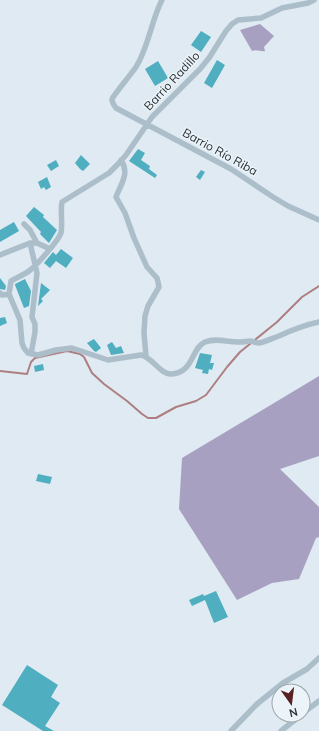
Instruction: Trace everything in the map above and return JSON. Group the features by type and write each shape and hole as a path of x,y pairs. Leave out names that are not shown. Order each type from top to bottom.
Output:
{"street":[{"name":"Barrio Río Riba","path":"162,0 143,54 129,78 112,99 116,108 231,169 283,203 319,220"},
{"name":"Barrio Radillo","path":"147,125 152,117 200,69 232,24 238,20 261,18 282,8 314,0"},
{"path":"147,125 121,160 109,173 62,202 62,223 57,240 32,269 11,282 9,294 20,320 24,348 31,354 38,355 65,348 80,350 108,360 141,355 146,356 167,374 170,374 178,372 188,366 203,343 215,340 260,343 306,325 319,322"},
{"path":"121,160 126,170 116,197 125,213 147,267 157,278 158,282 158,287 144,316 146,356"},
{"path":"24,224 30,230 37,243"},
{"path":"0,255 30,243 37,243 50,249"},
{"path":"30,243 37,280 32,316 35,324 35,332 31,354"},
{"path":"0,293 2,295 9,294"},
{"path":"232,731 257,704 283,683 307,669 319,658"},
{"path":"311,707 319,701"},
{"path":"281,731 291,723"}],"shaded area":[{"path":"260,24 274,36 264,47 265,51 252,51 240,30"},
{"path":"319,376 319,456 280,469 319,507 319,537 316,538 299,579 272,583 237,600 179,509 182,458"}],"building":[{"path":"201,31 211,37 201,52 191,45"},
{"path":"217,60 225,65 212,88 204,83"},
{"path":"158,61 168,78 155,86 145,69"},
{"path":"138,149 145,153 141,160 150,166 149,169 157,175 155,178 129,161"},
{"path":"81,155 90,164 83,171 75,163"},
{"path":"56,160 59,166 51,171 47,165"},
{"path":"201,170 205,172 200,180 196,177"},
{"path":"47,177 51,187 46,190 44,187 41,189 38,182"},
{"path":"34,207 44,215 43,217 57,230 49,243 26,216"},
{"path":"14,222 19,231 0,242 0,230"},
{"path":"61,249 73,258 66,268 56,261 50,268 44,263 53,252 56,255"},
{"path":"0,278 6,286 5,290 0,289"},
{"path":"25,279 31,291 29,306 24,308 15,284"},
{"path":"41,283 50,290 41,299 43,301 38,306"},
{"path":"5,317 7,323 0,326 0,318"},
{"path":"94,339 101,348 96,352 87,343"},
{"path":"112,342 116,348 121,346 124,353 111,355 107,345"},
{"path":"200,353 212,355 210,363 214,363 212,370 209,369 208,374 202,373 203,370 195,368"},
{"path":"43,364 44,370 35,372 34,366"},
{"path":"38,474 52,477 50,484 36,481"},
{"path":"216,591 228,617 214,623 205,600 192,606 189,600 203,594 204,596"},
{"path":"27,665 58,685 51,697 60,703 45,726 54,731 43,731 2,705"}],"waterway":[{"path":"0,371 27,374 31,362 35,358 67,351 80,354 84,357 92,373 104,384 148,418 156,418 176,407 196,401 206,395 240,352 277,322 302,297 319,286"}]}
